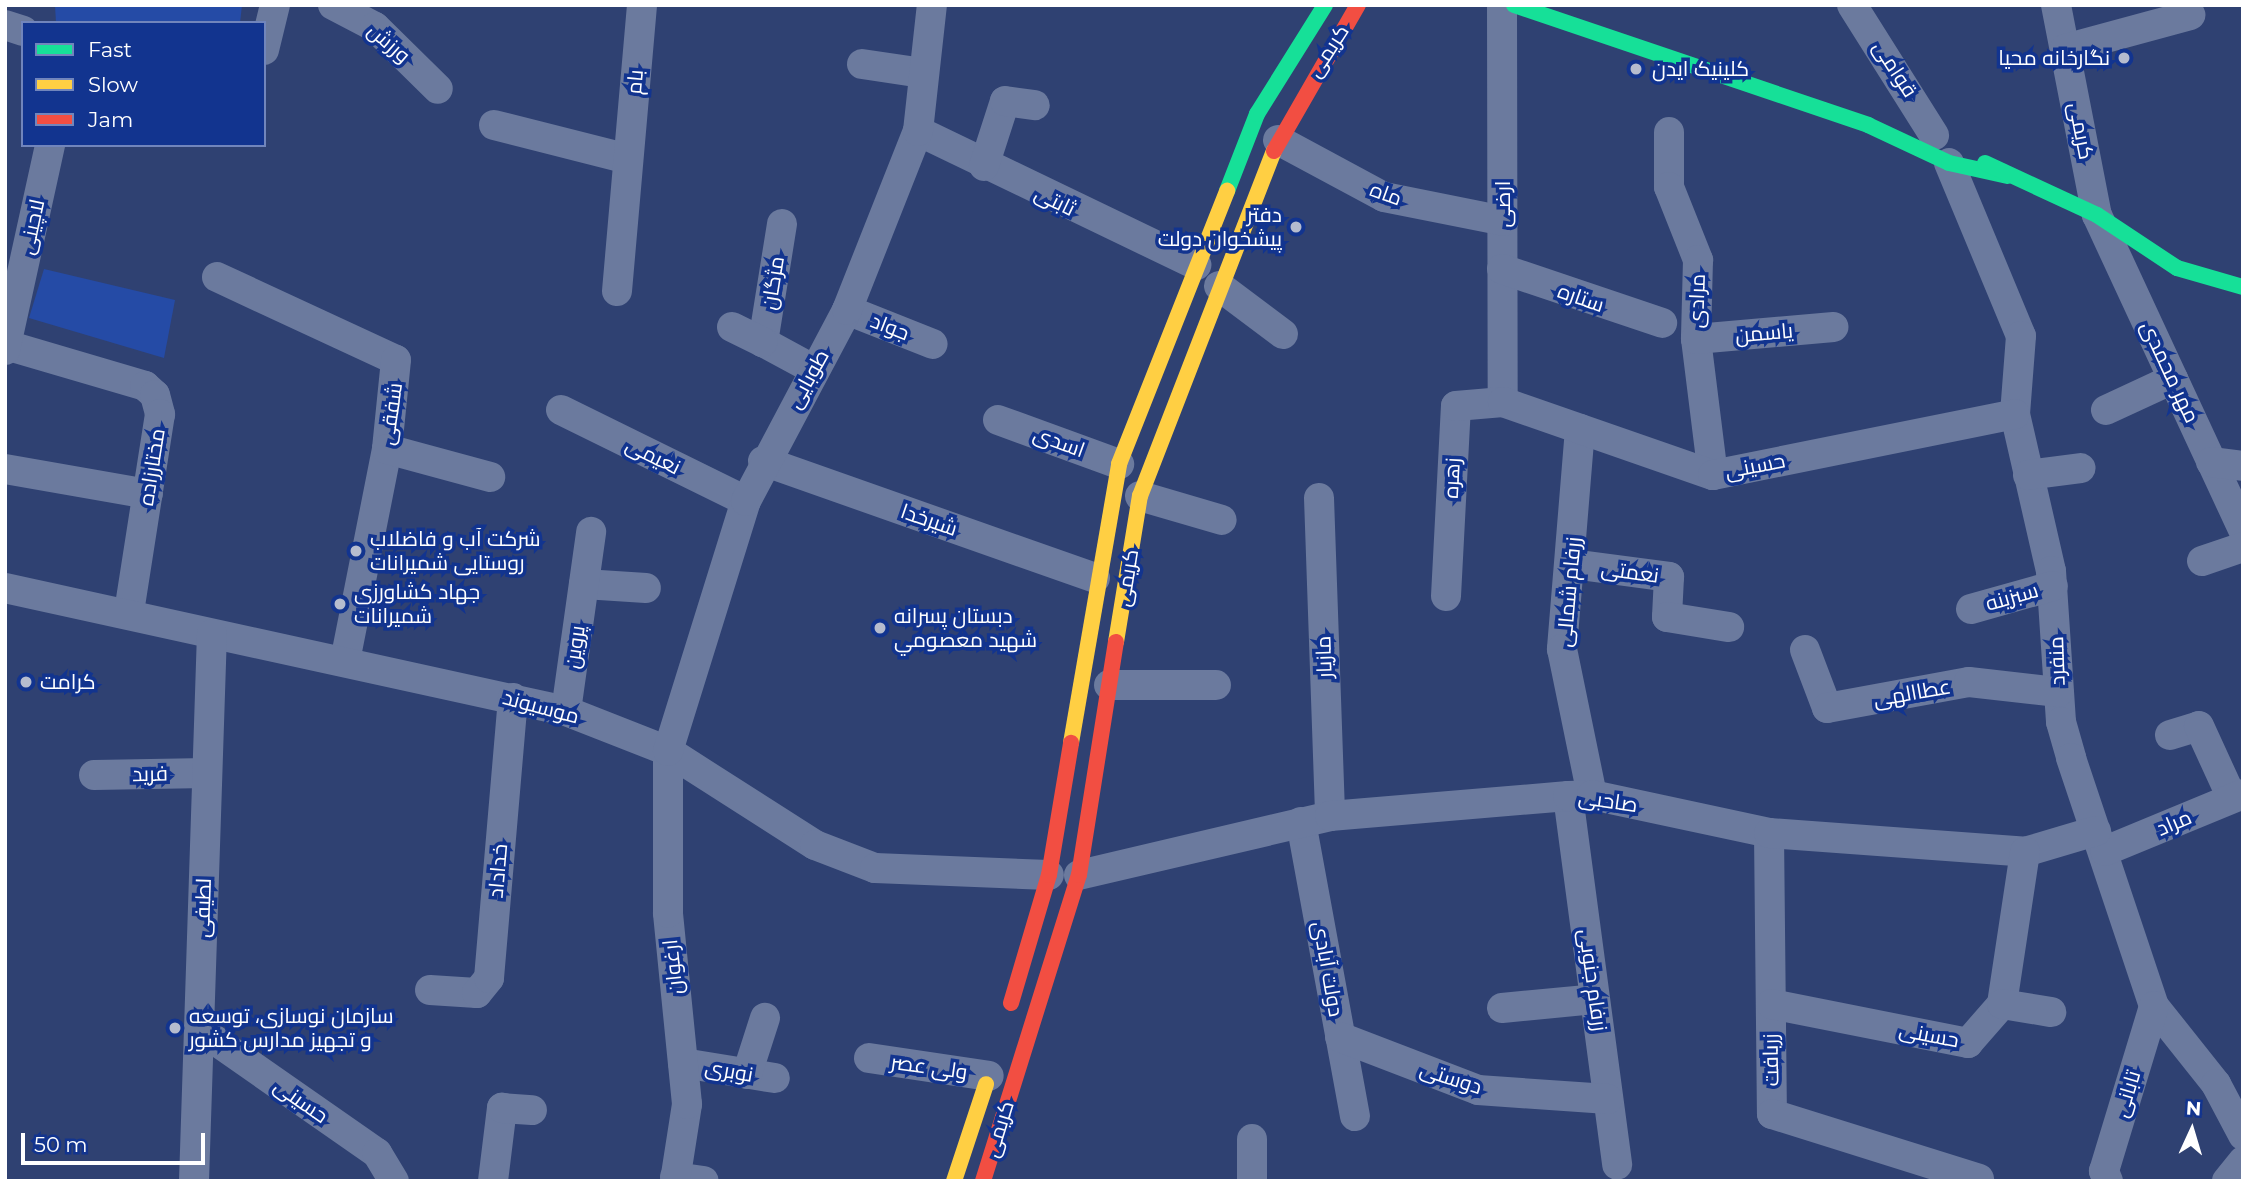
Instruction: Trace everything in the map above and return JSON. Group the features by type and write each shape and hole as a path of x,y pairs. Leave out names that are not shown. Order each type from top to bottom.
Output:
{"main road":[{"name":"کریمی","path":"1005,1023 1064,875 1096,578 1119,464 1257,114 1325,5"},
{"name":"کریمی","path":"983,1181 1064,875 1109,685 1140,496 1219,286 1278,141 1358,5"},
{"path":"1514,5 1868,125 1949,163 2008,176"},
{"path":"1868,125 1934,135 2008,176 2097,215 2177,268 2243,287"},
{"name":"کریمی","path":"954,1181 991,1069"}],"street":[{"path":"266,42 275,5"},
{"name":"ورزش","path":"333,5 375,27 438,89"},
{"name":"بام","path":"617,291 642,5"},
{"name":"طوبایی","path":"668,751 746,501 763,461 847,310 918,131 932,5"},
{"name":"ارضی","path":"1502,5 1503,402"},
{"name":"قوامی","path":"1852,5 1934,135"},
{"name":"کریمی","path":"2056,5 2097,215"},
{"path":"2065,49 2190,15"},
{"path":"862,64 923,73"},
{"path":"984,166 1005,101 1035,105"},
{"path":"494,125 628,159"},
{"name":"ثابتی","path":"918,131 984,166 1196,265"},
{"name":"مرادی","path":"1669,132 1669,187 1699,260 1696,339 1713,475"},
{"name":"ماه","path":"1278,141 1384,197 1504,221"},
{"name":"لاچینی","path":"6,348 50,147"},
{"name":"منفرد","path":"1949,163 2021,336 2015,414 2053,586 2061,722 2154,1006 2216,1084 2243,1135"},
{"name":"مهر محمدی","path":"2097,215 2243,530"},
{"name":"مژگان","path":"763,342 782,223"},
{"name":"ستاره","path":"1502,269 1662,323"},
{"name":"شفقی","path":"217,277 396,360 387,449 345,662"},
{"path":"1219,286 1283,334"},
{"name":"جواد","path":"847,310 933,344"},
{"name":"مژگان","path":"732,327 813,369"},
{"name":"یاسمن","path":"1696,339 1833,327"},
{"name":"مختارزاده","path":"6,348 145,387 155,395 160,414 129,612"},
{"path":"2106,410 2173,379"},
{"name":"حسینی","path":"1503,402 1713,475 2015,414"},
{"name":"زهره","path":"1446,596 1456,406 1503,402"},
{"name":"نعیمی","path":"561,410 746,501"},
{"name":"اسدی","path":"998,420 1119,464"},
{"name":"زرفام شمالی","path":"1580,429 1572,564 1562,649 1580,795"},
{"path":"387,449 490,477"},
{"name":"شیرخدا","path":"763,461 1096,578"},
{"path":"2211,462 2243,466"},
{"path":"2028,475 2081,468"},
{"path":"5,469 148,494"},
{"path":"1140,496 1222,520"},
{"name":"مازیار","path":"1316,819 1319,498"},
{"name":"پروین","path":"566,710 591,532"},
{"path":"2202,561 2243,547"},
{"name":"نعمتی","path":"1572,564 1669,577 1668,617 1729,627"},
{"path":"584,584 646,588"},
{"name":"سبزینه","path":"1970,609 2053,586"},
{"name":"موسیوند","path":"5,588 129,612 212,634 566,710 668,751 815,845 875,868 1064,875"},
{"name":"لطیفی","path":"194,1181 212,634"},
{"name":"عطاالهی","path":"1805,650 1828,708 1969,682 2058,692"},
{"path":"1109,685 1216,685"},
{"name":"خداداد","path":"430,990 477,993 489,978 513,698"},
{"path":"2170,735 2199,726 2238,796"},
{"name":"ارغوان","path":"668,751 668,912 687,1112 685,1179"},
{"name":"فرید","path":"94,775 207,773"},
{"name":"صاحبی","path":"1064,875 1316,819 1580,795 1769,833 2025,852 2101,841"},
{"name":"زرفام جنوبی","path":"1580,795 1595,999 1617,1165"},
{"name":"مراد","path":"2101,841 2238,796"},
{"name":"دولت آبادی","path":"1316,819 1340,1037 1355,1116"},
{"name":"زربافت","path":"1769,833 1772,1114 1938,1174 1979,1179"},
{"path":"2025,852 2002,1004 2051,1012"},
{"path":"1502,1007 1595,999"},
{"name":"حسینی","path":"1771,1004 1968,1043 2002,1004"},
{"name":"تابانی","path":"2108,1181 2104,1171 2154,1006"},
{"name":"نوبری","path":"683,1063 761,1076 765,1018"},
{"name":"حسینی","path":"199,1029 377,1153 394,1181"},
{"name":"دوستی","path":"1340,1037 1478,1090 1608,1099"},
{"name":"ولی عصر","path":"869,1058 991,1069"},
{"path":"493,1181 502,1108 532,1110"},
{"path":"1252,1139 1252,1181"},
{"path":"2227,1181 2243,1161"}],"shaded area":[{"path":"55,5 242,5 240,21 56,21"},
{"path":"44,269 175,300 164,358 29,318"}],"traffic: fast":[{"path":"1227,191 1257,114 1325,5"},
{"path":"1514,5 1868,125 1949,163 2008,176"},
{"path":"1985,163 2097,215 2177,268 2243,287"}],"traffic: slow":[{"path":"1116,642 1140,496 1274,151"},
{"path":"1071,743 1119,464 1227,191"},
{"path":"954,1181 986,1084"}],"traffic: jam":[{"path":"1274,151 1358,5"},
{"path":"983,1181 1079,875 1116,642"},
{"path":"1011,1003 1049,875 1071,743"}],"place":[{"name":"نگارخانه محیا","path":"2124,58"},
{"name":"کلینیک ایدن","path":"1636,69"},
{"name":"دفتر پیشخوان دولت","path":"1296,227"},
{"name":"شرکت آب و فاضلاب روستایی شمیرانات","path":"356,551"},
{"name":"جهاد کشاورزی شمیرانات","path":"340,604"},
{"name":"دبستان پسرانه شهيد معصومي","path":"880,628"},
{"name":"کرامت","path":"26,682"},
{"name":"سازمان نوسازی، توسعه و تجهیز مدارس کشور","path":"175,1028"}]}
